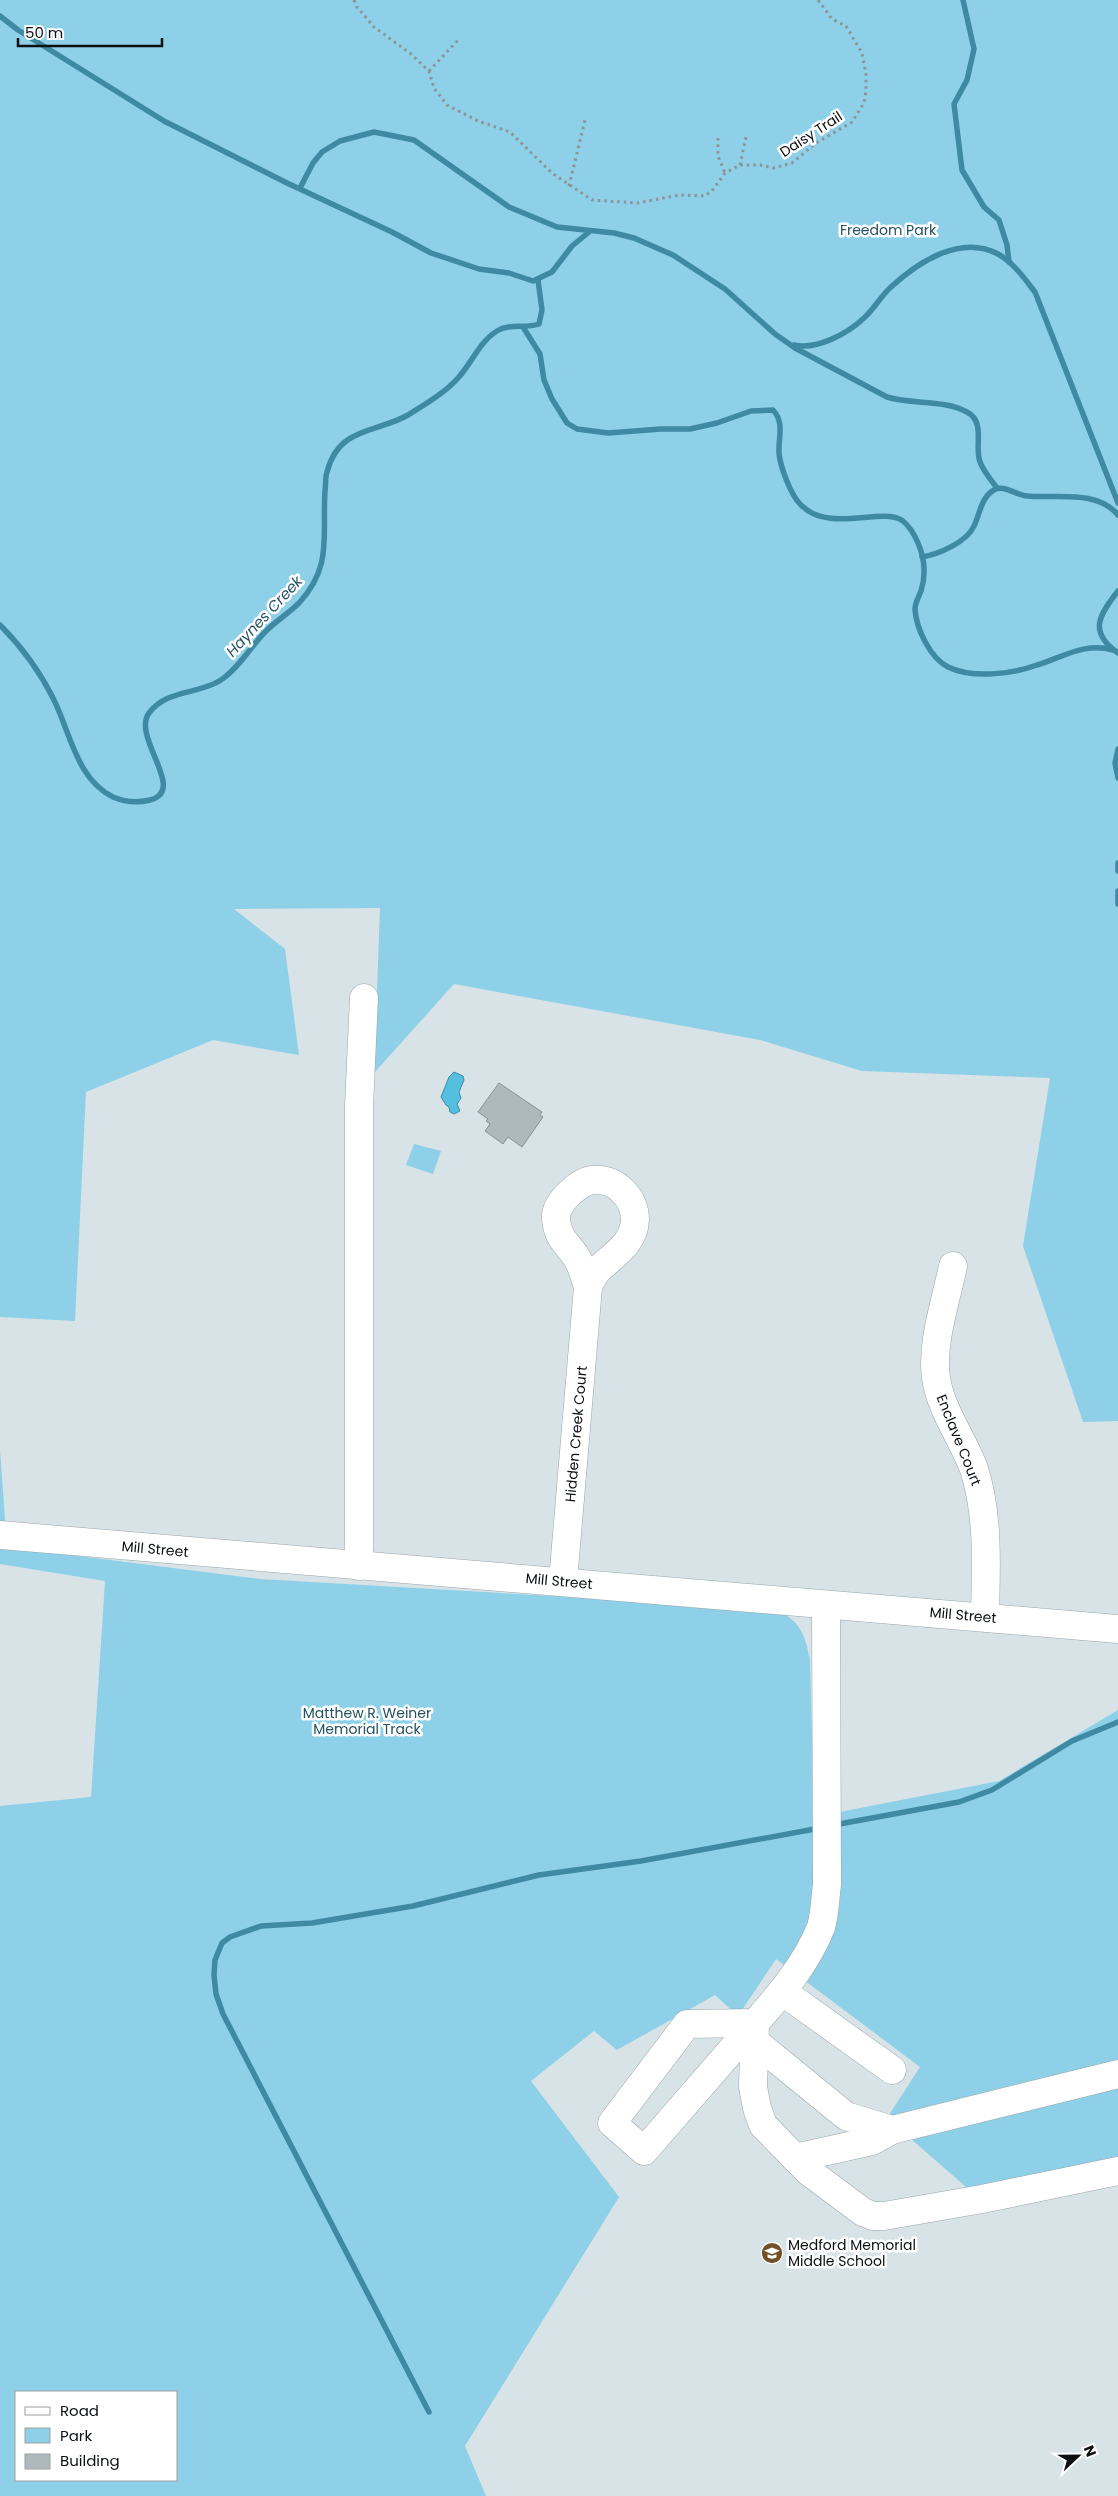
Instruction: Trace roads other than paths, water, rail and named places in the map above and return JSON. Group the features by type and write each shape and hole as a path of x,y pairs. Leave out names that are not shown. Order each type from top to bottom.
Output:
{"street":[{"path":"359,1566 358,1106 364,998"},
{"name":"Enclave Court","path":"953,1266 936,1344 936,1380 961,1444 973,1467 980,1492 986,1558 985,1616"},
{"name":"Hidden Creek Court","path":"563,1581 588,1287"},
{"name":"Mill Street","path":"0,1535 359,1566 563,1581 826,1605 985,1616 1118,1629"},
{"path":"826,1605 828,1826 827,1885 821,1926 782,1992 754,2032 644,2151 612,2122 687,2024 754,2032 846,2116 892,2130"},
{"path":"782,1992 892,2070"},
{"path":"754,2032 752,2087 756,2108 763,2125 808,2171 846,2201 873,2216 982,2199 1118,2171"},
{"path":"795,2158 872,2141 892,2130 1118,2074"}],"waterway":[{"path":"963,0 974,49 967,80 954,104 962,170 984,207 999,220 1007,245 1009,262"},
{"path":"0,16 18,30 164,121 287,183 392,232 431,253 479,269 509,273 533,281 552,272 572,246 589,232"},
{"path":"300,188 313,163 322,152 340,141 374,132 414,140 509,207 557,227 614,233 634,238 673,255 725,289 775,334 795,348 887,397 948,405 967,412 973,416 978,428 978,456 980,462 997,488"},
{"path":"794,345 803,346 822,343 849,330 868,314 887,291 914,268 927,260 955,249 969,247 984,249 998,254 1014,266 1035,292 1118,503"},
{"name":"Haynes Creek","path":"0,625 23,650 42,678 59,711 75,753 90,779 100,789 122,800 141,802 160,795 163,786 162,775 151,749 145,723 149,713 156,705 165,700 212,685 221,680 239,663 266,631 299,603 310,589 317,576 324,550 326,474 340,446 360,433 396,421 428,403 458,378 481,347 497,331 507,327 539,324 542,310 538,280"},
{"name":"Haynes Creek","path":"523,327 540,354 544,380 552,399 567,423 577,429 608,433 690,429 717,423 751,411 773,410 777,415 780,425 779,453 781,465 790,488 801,505 813,513 826,518 894,517 903,521 912,531 917,540 924,567 923,585 915,607 918,625 930,650 941,663 948,667 969,673 1004,673 1027,668 1084,649 1103,648 1113,650"},
{"path":"922,557 944,550 965,537 974,526 986,497 998,488 1027,496 1087,498 1099,501 1118,515"},
{"path":"1118,591 1106,608 1100,623 1103,638 1118,653"},
{"path":"1118,749 1115,763 1118,778"},
{"path":"1118,863 1118,871"},
{"path":"1118,891 1118,904"},
{"path":"834,1825 959,1802 992,1790 1072,1741 1118,1722"},
{"path":"429,2412 223,2014 216,1994 214,1975 215,1960 222,1943 230,1937 261,1926 312,1923 413,1906 539,1875 641,1861 820,1828"}],"place":[{"name":"Medford Memorial Middle School","path":"772,2253"}],"park label":[{"name":"Freedom Park","path":"888,230"},
{"name":"Matthew R. Weiner Memorial Track","path":"367,1722"}]}
